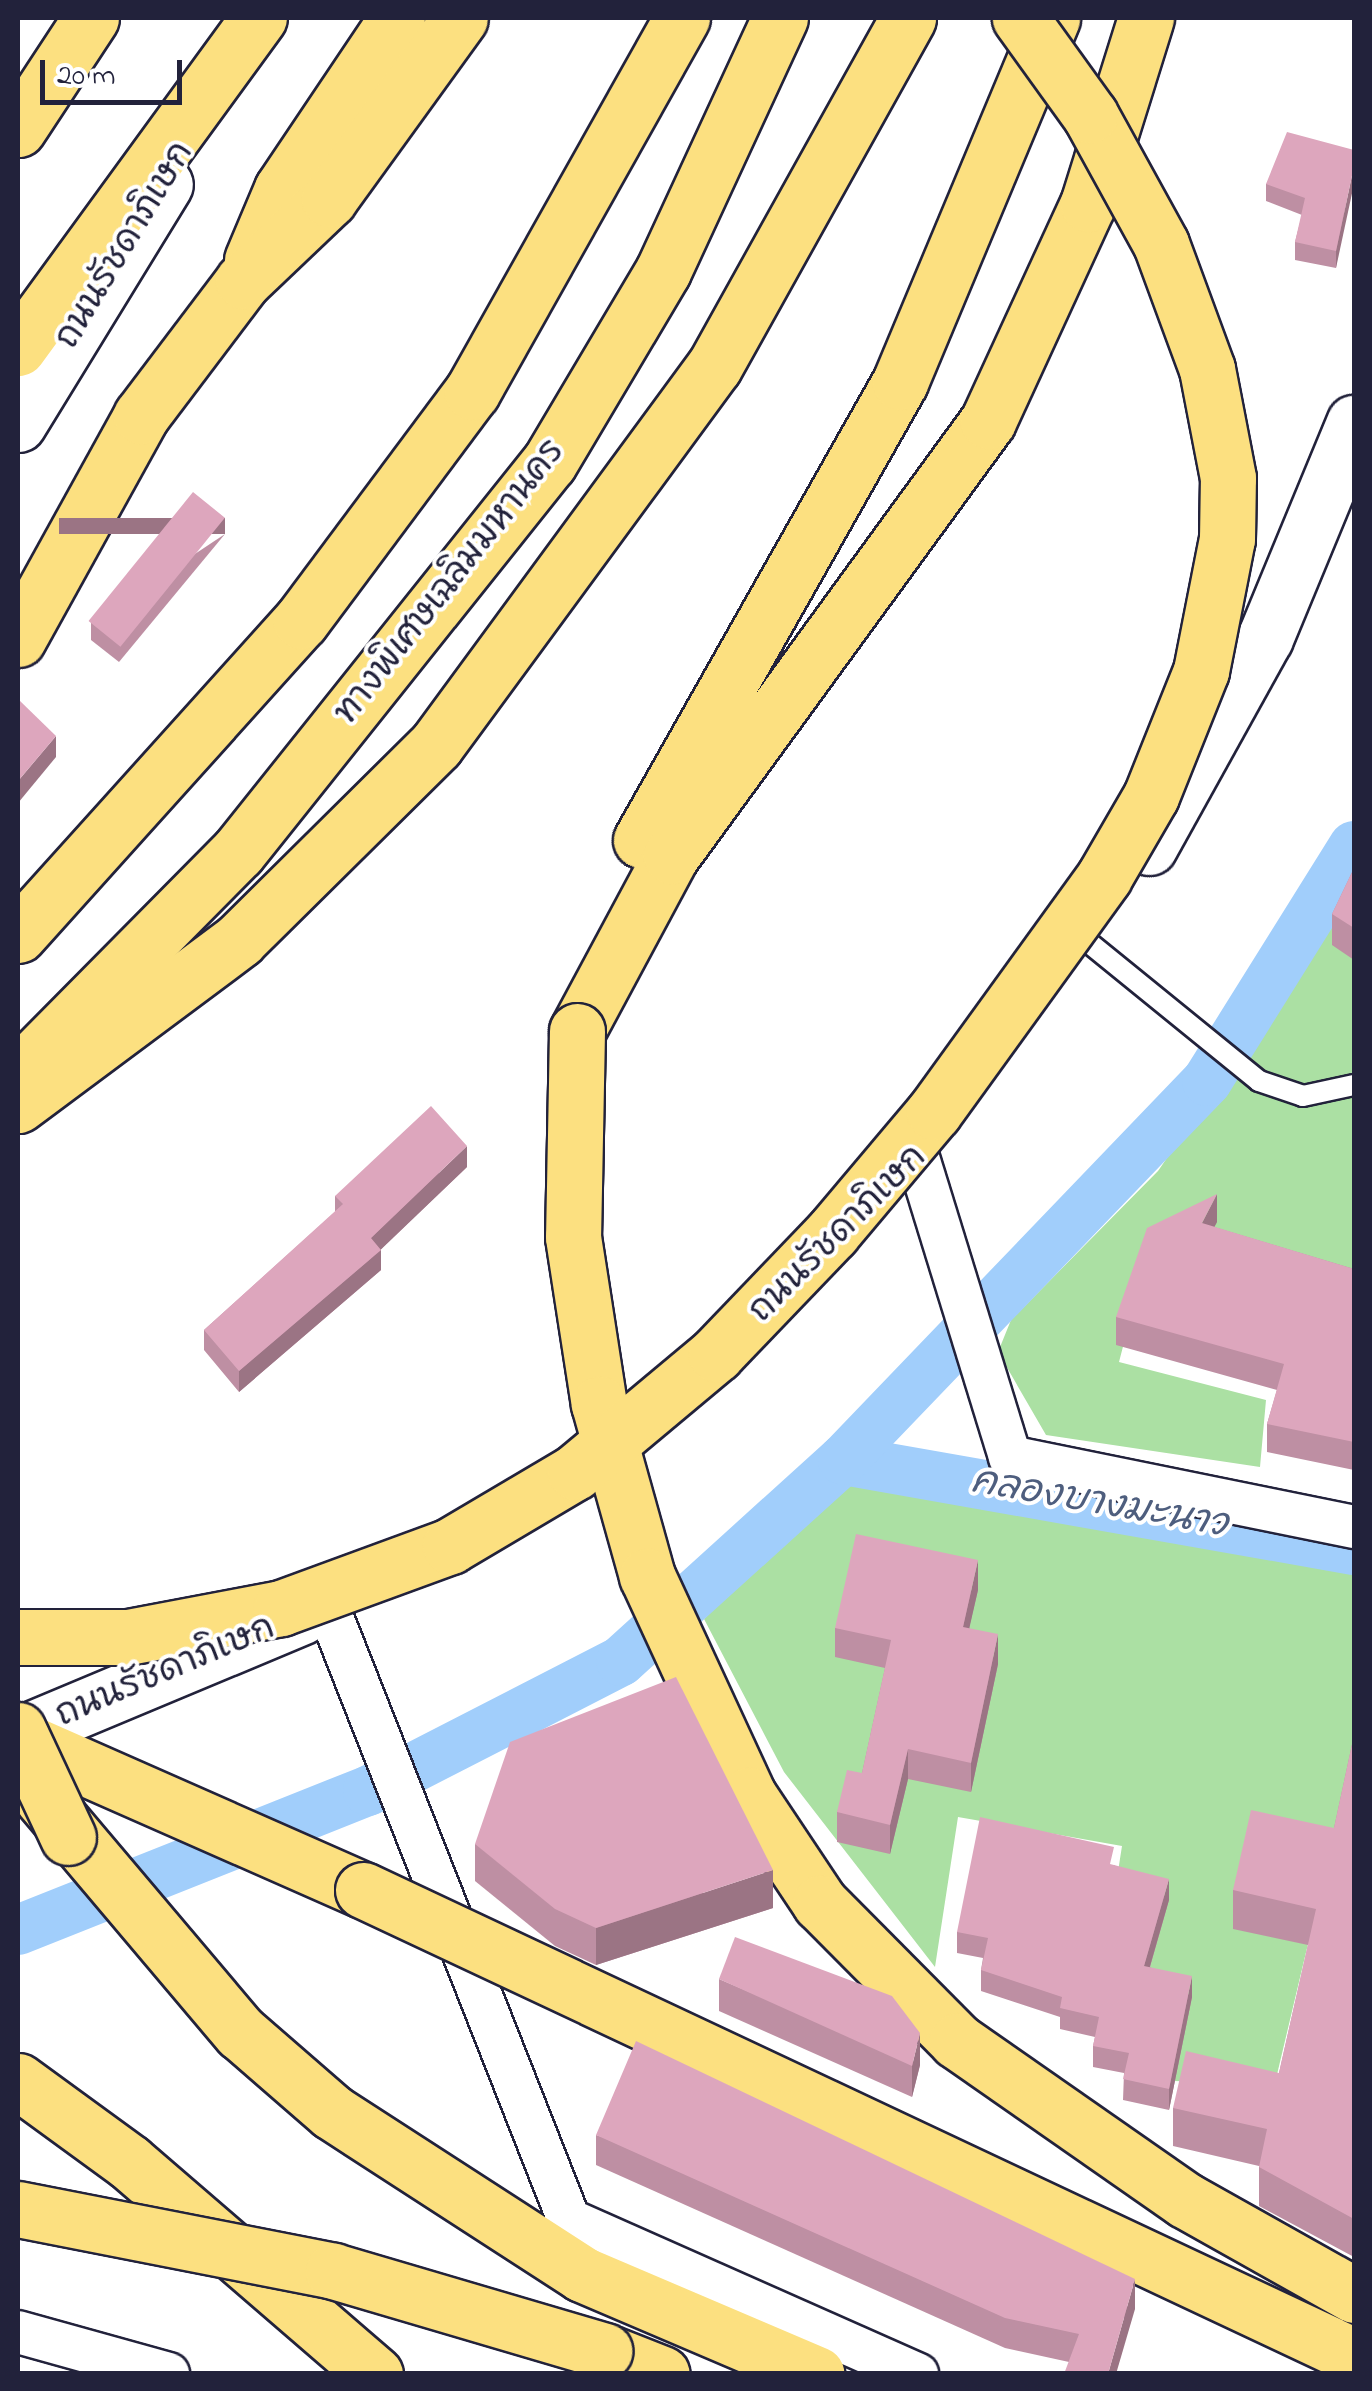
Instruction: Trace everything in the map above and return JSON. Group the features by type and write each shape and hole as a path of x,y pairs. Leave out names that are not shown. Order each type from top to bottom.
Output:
{"highway":[{"path":"18,129 91,18"},
{"path":"18,348 259,18"},
{"path":"18,639 142,416 243,281 328,199 402,41 460,18"},
{"path":"18,935 301,621 472,392 682,18"},
{"name":"ทางพิเศษเฉลิมมหานคร","path":"18,1074 238,852 549,463 663,271 780,18"},
{"path":"18,1104 239,940 436,745 624,501 714,367 908,18"},
{"path":"18,1637 145,1634 310,1600 450,1546 576,1472 716,1354 832,1233 934,1112 1104,877 1151,796 1202,671 1228,538 1228,478 1207,369 1160,244 1090,115 1020,18"},
{"path":"1052,18 900,382 617,884 578,1031 570,1187 599,1404 647,1576 748,1795 820,1903 957,2041 1185,2200 1354,2295"},
{"path":"578,1031 671,856 878,578 988,421 1047,308 1146,18"},
{"path":"18,1735 68,1838"},
{"path":"18,1735 1354,2356"},
{"path":"18,1760 68,1838 240,2032 332,2112 582,2274 817,2374"},
{"path":"18,2081 129,2162 374,2374"},
{"path":"18,2209 333,2270 662,2374"}],"main road":[{"name":"ถนนรัชดาภิเษก","path":"18,424 266,18"},
{"name":"ถนนรัชดาภิเษก","path":"18,1735 327,1605 502,1505 724,1347 918,1161 1088,942 1265,638 1354,423"}],"street":[{"path":"918,1161 981,1359 1002,1444 1021,1463 1354,1528"},
{"path":"327,1605 569,2220 917,2374"},
{"path":"18,2332 168,2374"}],"lane":[{"path":"1088,942 1258,1081 1303,1096 1354,1085"}],"green space":[{"path":"1354,886 1354,1293 1153,1231 1119,1362 1266,1400 1260,1467 1046,1435 998,1352 1011,1320 1158,1171"},
{"path":"867,1477 1354,1572 1354,1750 1275,2083 1172,2081 1106,1948 1122,1846 958,1817 935,1967 784,1772 704,1619 829,1495"}],"building":[{"path":"1287,132 1354,150 1336,251 1295,242 1305,198 1266,184"},
{"path":"193,492 225,518 120,647 89,621"},
{"path":"18,699 56,736 18,781"},
{"path":"1354,868 1354,928 1332,914"},
{"path":"431,1106 467,1146 371,1238 381,1250 239,1371 204,1330 343,1204 335,1196"},
{"path":"1217,1194 1202,1223 1354,1269 1354,1442 1267,1424 1284,1364 1116,1317 1147,1228"},
{"path":"856,1534 978,1560 963,1627 998,1634 971,1763 908,1749 890,1825 837,1812 847,1770 862,1773 891,1640 835,1628"},
{"path":"676,1677 773,1870 596,1928 555,1909 475,1844 510,1742"},
{"path":"1354,1735 1354,2219 1259,2167 1267,2129 1173,2108 1186,2051 1279,2073 1316,1909 1233,1890 1251,1810 1334,1828"},
{"path":"980,1817 1114,1847 1110,1864 1169,1879 1144,1966 1192,1976 1169,2089 1123,2079 1129,2053 1093,2046 1099,2017 1060,2008 1062,1997 981,1970 988,1938 957,1932"},
{"path":"735,1937 892,1996 920,2033 912,2066 719,1979"},
{"path":"636,2041 1135,2279 1108,2374 1064,2374 1079,2334 1005,2318 596,2135"}],"waterway":[{"path":"18,1930 368,1791 621,1661 843,1460 1207,1081 1354,846"},
{"name":"คลองบางมะนาว","path":"843,1460 1354,1550"}]}
